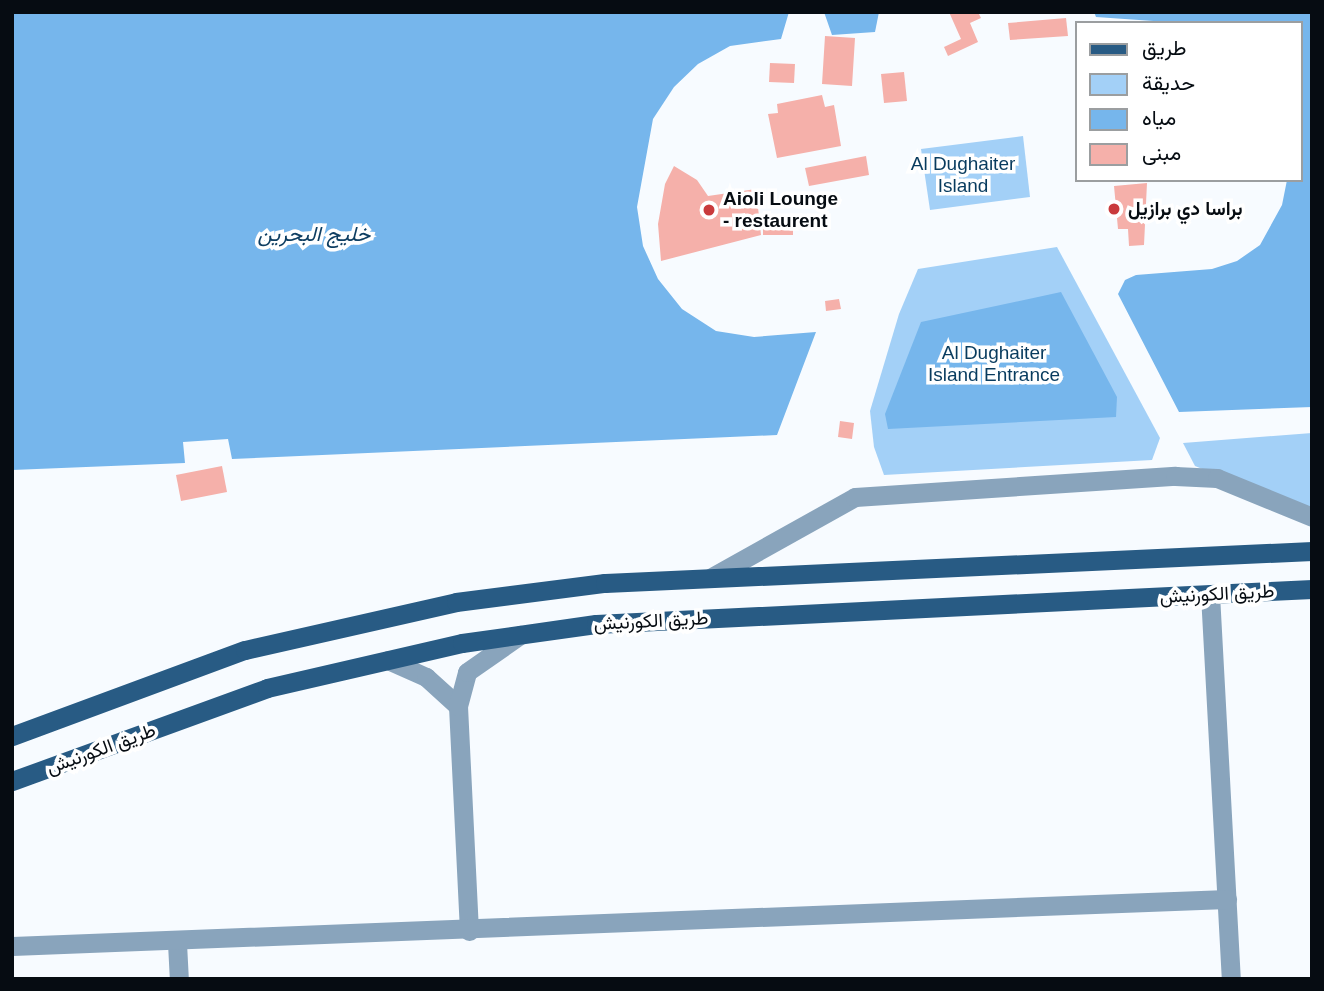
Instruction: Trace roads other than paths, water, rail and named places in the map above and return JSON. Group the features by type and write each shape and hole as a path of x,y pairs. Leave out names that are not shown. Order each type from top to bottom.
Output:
{"main road":[{"name":"طريق الكورنيش","path":"12,736 245,650 456,602 606,583 1312,551"},
{"name":"طريق الكورنيش","path":"12,781 267,688 388,660 520,635 596,624 1312,589"}],"street":[{"path":"710,578 855,497 1175,476 1217,478 1312,517"},
{"path":"1210,594 1231,979"},
{"path":"469,931 458,706 467,672 520,635"},
{"path":"388,660 426,677 458,706"},
{"path":"12,946 177,943 1227,899"},
{"path":"177,943 179,979"}],"water":[{"name":"خليج البحرين","path":"12,12 789,12 781,39 730,46 698,64 674,87 653,119 637,207 643,246 658,279 682,309 716,331 754,337 816,332 777,435 232,459 228,439 183,442 185,463 12,470"},
{"path":"824,12 879,12 875,32 832,35"},
{"path":"1094,12 1312,12 1312,407 1179,412 1118,294 1125,280 1136,275 1212,269 1237,261 1260,245 1282,205 1287,182 1303,182 1303,21 1153,21 1096,17"},
{"path":"1061,292 1117,397 1116,417 888,429 885,414 921,322"}],"place":[{"name":"براسا دي برازيل","path":"1114,209"},
{"name":"Aioli Lounge - restaurent","path":"709,210"}],"park label":[{"name":"Al Dughaiter Island","path":"963,175"},
{"name":"Al Dughaiter Island Entrance","path":"994,364"}]}
